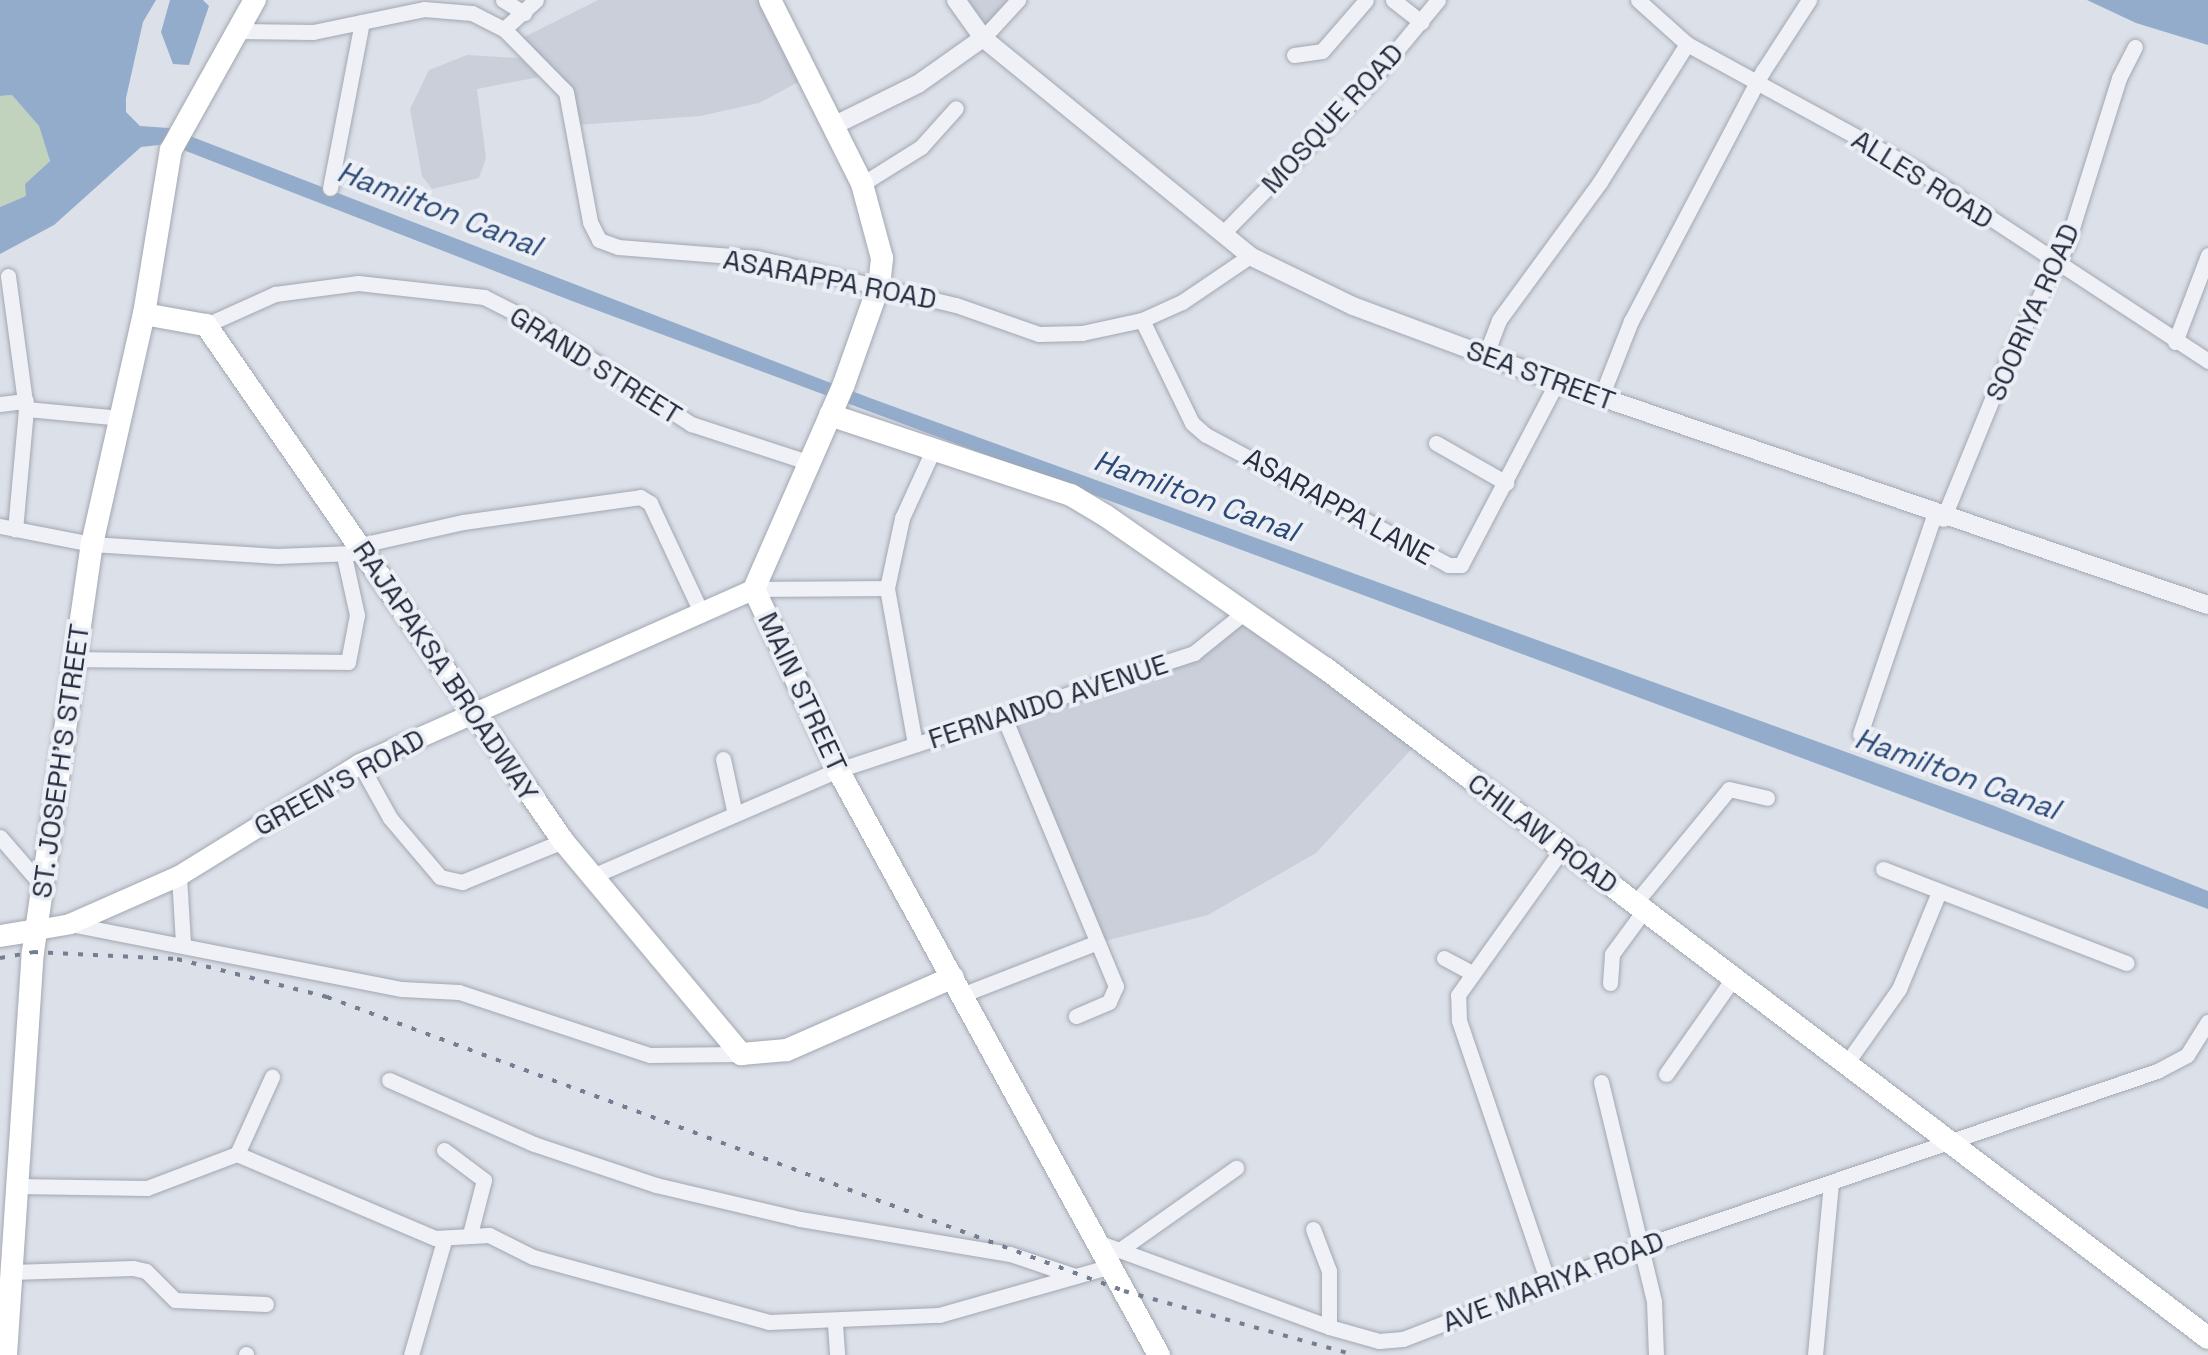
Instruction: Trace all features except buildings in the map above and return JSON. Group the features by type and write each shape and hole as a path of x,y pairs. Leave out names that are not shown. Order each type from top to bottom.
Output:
{"main road":[{"name":"ST. JOSEPH'S STREET","path":"6,1355 4,1324 12,1272 37,930 71,659 92,544 144,314 165,174 180,127 255,0"},
{"name":"MAIN STREET","path":"770,0 862,184 882,258 879,284 844,384 754,588 838,770 1111,1252 1158,1355"},
{"path":"144,314 206,325"},
{"name":"RAJAPAKSA BROADWAY","path":"206,325 470,714 562,841 595,875 741,1054"},
{"name":"CHILAW ROAD","path":"830,415 1071,496 1246,611 1735,976 2208,1338"},
{"name":"GREEN'S ROAD","path":"37,930 70,924 179,876 360,764 754,588"},
{"path":"0,936 37,930"},
{"path":"741,1054 787,1050 958,986"}],"street":[{"path":"503,0 524,13"},
{"path":"504,29 536,0"},
{"name":"SEA STREET","path":"956,0 983,38 1250,256 1353,306 1939,518 2208,605"},
{"path":"833,126 918,84 983,38 1018,0"},
{"path":"1294,55 1322,51 1366,0"},
{"path":"1393,0 1421,22"},
{"name":"MOSQUE ROAD","path":"1222,233 1438,0"},
{"name":"ALLES ROAD","path":"1638,0 1687,44 1919,171 2054,265 2208,361"},
{"path":"1601,397 1631,322 1762,82 1763,71 1809,0"},
{"name":"ASARAPPA ROAD","path":"239,31 313,32 424,9 472,13 504,29 566,92 599,240 618,247 757,258 879,284 1039,334 1082,333 1142,320 1182,302 1250,256"},
{"path":"330,188 362,22"},
{"path":"1486,354 1499,320 1600,182 1687,44"},
{"name":"SOORIYA ROAD","path":"1860,734 1939,518 2067,244 2118,78 2135,47"},
{"path":"862,184 929,141 956,108"},
{"path":"2175,342 2208,255"},
{"path":"8,276 26,405 8,528 92,544 357,550 463,522 640,497 650,503 701,612"},
{"name":"GRAND STREET","path":"206,325 274,294 358,283 484,297 538,324 692,424 810,462"},
{"name":"ASARAPPA LANE","path":"1142,320 1192,423 1206,435 1448,565 1461,564 1557,382"},
{"path":"0,404 121,418"},
{"path":"1436,443 1506,483"},
{"path":"914,744 887,588 902,518 934,448"},
{"path":"71,659 348,662 357,615 357,550"},
{"path":"754,588 887,588"},
{"name":"FERNANDO AVENUE","path":"595,875 734,810 838,770 1194,653 1246,611"},
{"path":"1003,715 1116,995 1076,1016"},
{"path":"723,759 734,810"},
{"path":"360,764 422,864 440,877 462,882 562,841"},
{"path":"1610,984 1612,954 1640,906 1729,789 1767,798"},
{"path":"0,837 44,888"},
{"path":"1548,1282 1459,1020 1458,995 1563,848"},
{"path":"1883,870 2127,963"},
{"path":"179,876 183,944"},
{"path":"1846,1064 1899,989 1939,892"},
{"path":"70,924 402,989 459,992 650,1055 741,1054"},
{"path":"958,986 1093,944"},
{"path":"1444,958 1472,974"},
{"path":"1666,1074 1735,976"},
{"name":"AVE MARIYA ROAD","path":"1111,1252 1329,1327 1378,1341 1403,1339 1640,1246 2157,1071 2188,1055 2208,1022"},
{"path":"237,1154 272,1077"},
{"path":"389,1080 534,1144 656,1185 800,1218 1010,1254 1075,1276"},
{"path":"1601,1082 1654,1300 1656,1355"},
{"path":"444,1150 484,1180 470,1234"},
{"path":"16,1186 148,1188 237,1154 444,1241 470,1234 769,1322 835,1324 939,1316 1075,1276 1236,1168"},
{"path":"1815,1355 1830,1182"},
{"path":"1313,1229 1331,1286 1329,1327"},
{"path":"411,1355 444,1241"},
{"path":"12,1272 133,1268 146,1271 175,1300 266,1304"},
{"path":"835,1324 837,1355"}],"shaded area":[{"path":"598,0 765,0 804,79 759,103 700,116 577,125 566,92 518,40"},
{"path":"956,0 1018,0 983,38"},
{"path":"467,55 520,58 539,77 477,89 486,158 479,178 432,189 422,176 410,109 429,70"},
{"path":"1246,611 1417,743 1316,853 1208,915 1093,944 1003,715 1194,653"}],"green space":[{"path":"12,95 39,126 50,161 25,184 27,196 0,207 0,96"}],"water":[{"path":"0,0 156,0 143,22 126,98 126,112 140,126 169,128 870,398 1992,805 2208,891 2208,909 572,301 168,144 141,147 54,225 0,254 0,207 26,196 25,184 50,161 39,126 12,95 0,96"},
{"path":"170,0 203,0 209,6 189,65 173,64 161,32"},
{"path":"2087,0 2208,0 2208,45 2136,23"}],"railway":[{"path":"0,958 33,952 177,959 327,997 1124,1291 1355,1355"}],"water label":[{"name":"Hamilton Canal","path":"439,209"},
{"name":"Hamilton Canal","path":"1196,496"},
{"name":"Hamilton Canal","path":"1957,774"}]}
